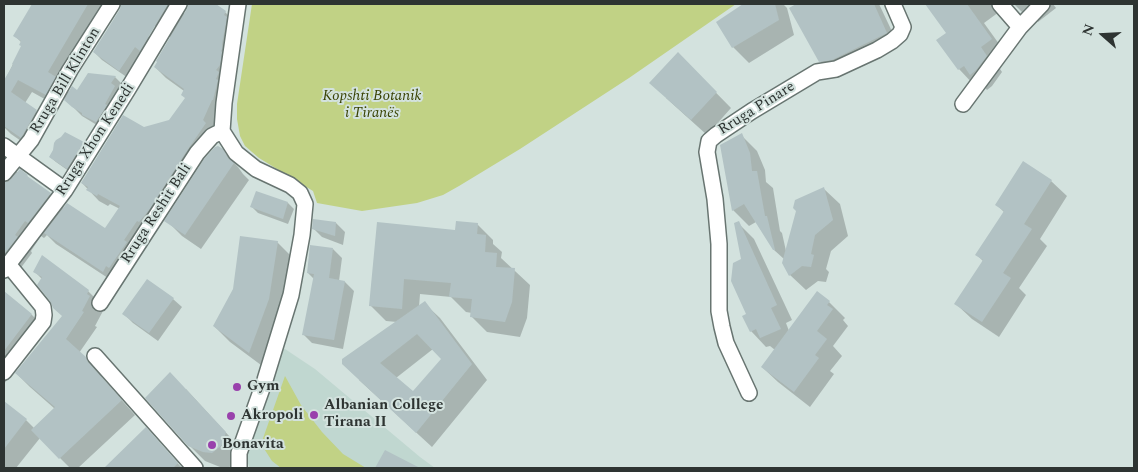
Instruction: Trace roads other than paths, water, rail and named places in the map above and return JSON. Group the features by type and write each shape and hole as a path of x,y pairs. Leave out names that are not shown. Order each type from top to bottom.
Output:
{"street":[{"name":"Rruga Bill Klinton","path":"4,173 31,140 70,70 112,4"},
{"name":"Rruga Xhon Kenedi","path":"6,267 65,190 180,4"},
{"path":"238,4 224,103 222,131 236,153 256,170 290,185 300,193 305,204 302,235 291,295 266,380 239,453 239,468"},
{"name":"Rruga Pinare","path":"749,393 726,343 719,311 719,244 715,199 707,152 709,141 752,111 816,72 836,70 892,41 900,34 903,27 893,4"},
{"path":"1000,4 1020,27"},
{"path":"963,104 1020,27 1042,4"},
{"name":"Rruga Reshit Bali","path":"100,303 196,153 212,136 222,131"},
{"path":"4,146 65,190"},
{"path":"4,372 43,322 44,315 43,307 6,267"},
{"path":"95,356 196,468"}],"place":[{"name":"Gym","path":"237,387"},
{"name":"Albanian College Tirana II","path":"314,415"},
{"name":"Akropoli","path":"231,416"},
{"name":"Bonavita","path":"212,445"}],"park label":[{"name":"Kopshti Botanik i Tiranës","path":"372,106"}]}
